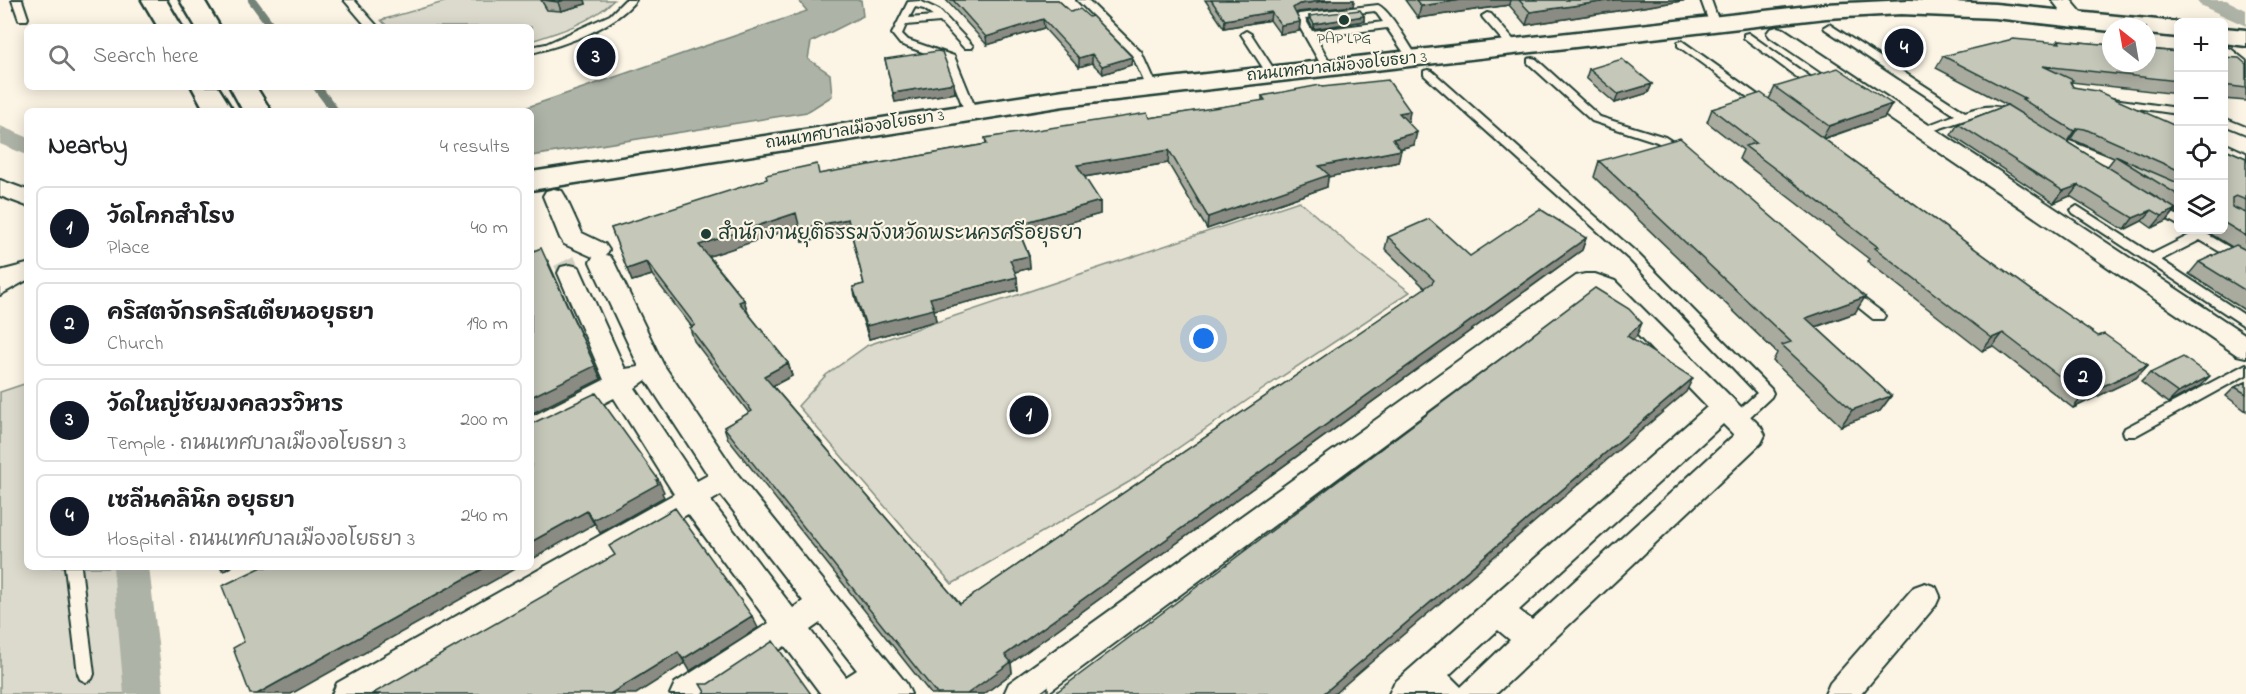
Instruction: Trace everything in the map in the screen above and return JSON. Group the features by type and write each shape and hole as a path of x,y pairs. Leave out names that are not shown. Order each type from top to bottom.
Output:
{"street":[{"path":"154,0 168,24"},
{"path":"192,0 206,24"},
{"name":"ถนนเทศบาลเมืองอโยธยา 3","path":"542,198 1069,115 1410,67 1523,54 1715,25 1826,12 1920,4 1995,11 2069,10 2106,18"},
{"name":"ถนนเทศบาลเมืองอโยธยา 3","path":"1523,54 1682,44 1828,27 1913,22 2003,25 2102,36"},
{"name":"ถนนเทศบาลเมืองอโยธยา 3","path":"2156,28 2174,30"},
{"path":"1777,33 2246,348"},
{"path":"2156,42 2174,44"},
{"name":"ถนนเทศบาลเมืองอโยธยา 3","path":"534,181 971,112 1152,88 1328,68 1410,67"},
{"path":"207,90 217,108"},
{"path":"245,90 256,108"},
{"path":"0,187 24,198"},
{"path":"542,198 572,238 599,256 652,368 725,479 886,683 847,694"},
{"path":"572,238 567,267 620,384 692,498 840,694"},
{"path":"0,279 24,274"},
{"path":"1020,694 1585,282 1595,282 1606,286 1751,435 1474,694"},
{"path":"596,331 628,319"},
{"path":"534,427 652,368"},
{"path":"1426,688 1498,611 1632,490 1731,414"},
{"path":"654,439 688,422"},
{"path":"348,694 725,479"},
{"path":"1632,490 1666,515"},
{"path":"738,559 772,538"},
{"path":"1569,547 1604,574"},
{"path":"1841,694 1925,596"},
{"path":"686,694 824,604"},
{"path":"1498,611 1533,640"}],"lane":[{"path":"17,0 23,18"},
{"path":"349,0 370,24"},
{"path":"534,49 549,46 614,17 631,0"},
{"path":"1082,0 1137,54 1152,88"},
{"path":"1342,0 1350,10"},
{"path":"1706,0 1715,25"},
{"path":"968,46 930,9 919,3 912,4 897,34 904,42 947,57 954,63 971,112"},
{"path":"1328,68 1299,17 1378,8 1390,24 1410,67 1635,258 1766,393 1731,414"},
{"path":"1487,16 1523,54 1596,119 1608,125 1662,139 1690,159"},
{"path":"903,22 940,19"},
{"path":"1308,35 1390,24"},
{"path":"1828,27 1964,116"},
{"path":"1246,34 1272,74"},
{"path":"1748,36 1809,81"},
{"path":"1682,44 1779,114"},
{"path":"2091,98 2174,110"},
{"path":"1922,131 1989,107 2002,111 2019,121"},
{"path":"2156,108 2174,119"},
{"path":"2228,121 2246,124"},
{"path":"2228,122 2246,131"},
{"path":"2092,167 2050,139 2140,175"},
{"path":"2228,149 2246,157"},
{"path":"2149,202 2174,218"},
{"path":"2077,210 2246,322"},
{"path":"2152,259 2193,234"},
{"path":"2199,234 2246,263"},
{"path":"0,290 24,275"},
{"path":"1842,286 1878,316"},
{"path":"2130,432 2246,369"},
{"path":"73,570 86,674"}],"shaded area":[{"path":"451,0 614,0 586,20 534,40 534,24 385,24 381,20"},
{"path":"798,0 861,0 863,16 811,42 808,59 830,74 832,96 807,112 534,156 534,108 525,108 807,11"},
{"path":"1299,201 1361,255 1410,292 1278,379 1129,482 952,584 798,406 826,375 868,345"},
{"path":"24,384 24,570 115,570 126,694 0,694 0,392"}],"building":[{"path":"953,0 1058,0 1071,12 1080,9 1089,17 1092,16 1132,57 1102,66 1092,54 1079,58 1043,19 986,37"},
{"path":"1211,0 1332,0 1299,4 1293,8 1300,22 1281,25 1271,12 1225,20"},
{"path":"1416,0 1461,0 1421,6"},
{"path":"1519,0 1614,0 1530,12"},
{"path":"1360,10 1364,16 1314,24 1309,16"},
{"path":"2013,39 2060,43 2059,40 2102,44 2102,72 2156,72 2156,50 2174,52 2174,81 2043,66 2073,80 2070,82 2073,87 2097,91 2174,125 2174,168 2085,129 2078,128 2074,131 2022,99 2025,98 1943,56"},
{"path":"942,52 954,83 893,93 885,59"},
{"path":"2228,57 2239,58 2246,64 2246,88 2228,86"},
{"path":"1622,59 1652,84 1618,94 1589,69"},
{"path":"1838,68 1892,104 1829,126 1775,87"},
{"path":"1388,80 1410,111 1399,113 1417,132 1393,139 1401,150 1319,166 1329,175 1208,217 1169,150 1077,165 1100,201 1016,225 1029,256 1010,260 1017,277 930,298 934,309 866,326 853,287 864,284 848,219 800,229 796,213 699,245 744,300 739,302 788,363 764,376 960,604 1432,283 1434,280 1388,237 1429,219 1470,256 1540,209 1586,238 1005,655 1011,662 967,694 937,694 724,427 752,411 690,328 695,325 647,262 627,269 611,228 767,179 766,175 817,164 819,174 987,144 985,138 1147,113 1149,118 1265,100 1262,96 1320,85 1322,87"},
{"path":"1761,93 2041,297 2098,336 2104,334 2148,365 2084,395 2003,333 1992,338 1875,248 1878,247 1745,146 1756,143 1712,109"},
{"path":"2007,105 2174,208 2174,210 2162,216 2152,210 2133,218 2079,185 2063,191 1958,124"},
{"path":"1680,138 1865,297 1806,318 1891,396 1852,410 1782,345 1791,342 1599,161"},
{"path":"2228,150 2246,158 2246,200 2236,196 2232,198 2232,207 2246,213 2246,236 2228,225"},
{"path":"2115,156 2174,181 2174,193"},
{"path":"2236,245 2246,250 2246,291 2199,262"},
{"path":"541,248 595,366 534,396 534,251"},
{"path":"1595,288 1629,309 1642,323 1627,336 1693,378 1323,694 1054,694"},
{"path":"2183,357 2210,376 2178,393 2150,373"},
{"path":"2246,382 2246,394 2235,387"},
{"path":"596,393 658,479 656,480 658,484 593,520 587,511 534,540 534,423"},
{"path":"675,508 752,616 683,659 678,652 610,694 372,694 615,555 609,546"},
{"path":"256,570 481,570 257,694 250,694 233,648 244,642 222,586"},
{"path":"773,641 811,694 702,694 705,692 700,684 708,684"},
{"path":"1048,687 1048,694 1039,694"}],"waterway":[{"path":"252,0 270,24"},
{"path":"2208,0 2246,19"},
{"path":"319,90 333,108"},
{"path":"0,134 24,146"},
{"path":"131,570 144,694"}],"tunnel":[{"path":"564,261 570,273"}],"place":[{"name":"PAP LPG","path":"1344,20"},
{"name":"เซลีนคลินิก อยุธยา","path":"1904,48"},
{"name":"วัดใหญ่ชัยมงคลวรวิหาร","path":"596,57"},
{"name":"สำนักงานยุติธรรมจังหวัดพระนครศรีอยุธยา","path":"706,234"},
{"name":"คริสตจักรคริสเตียนอยุธยา","path":"2083,377"},
{"name":"วัดโคกสำโรง","path":"1029,415"}]}
